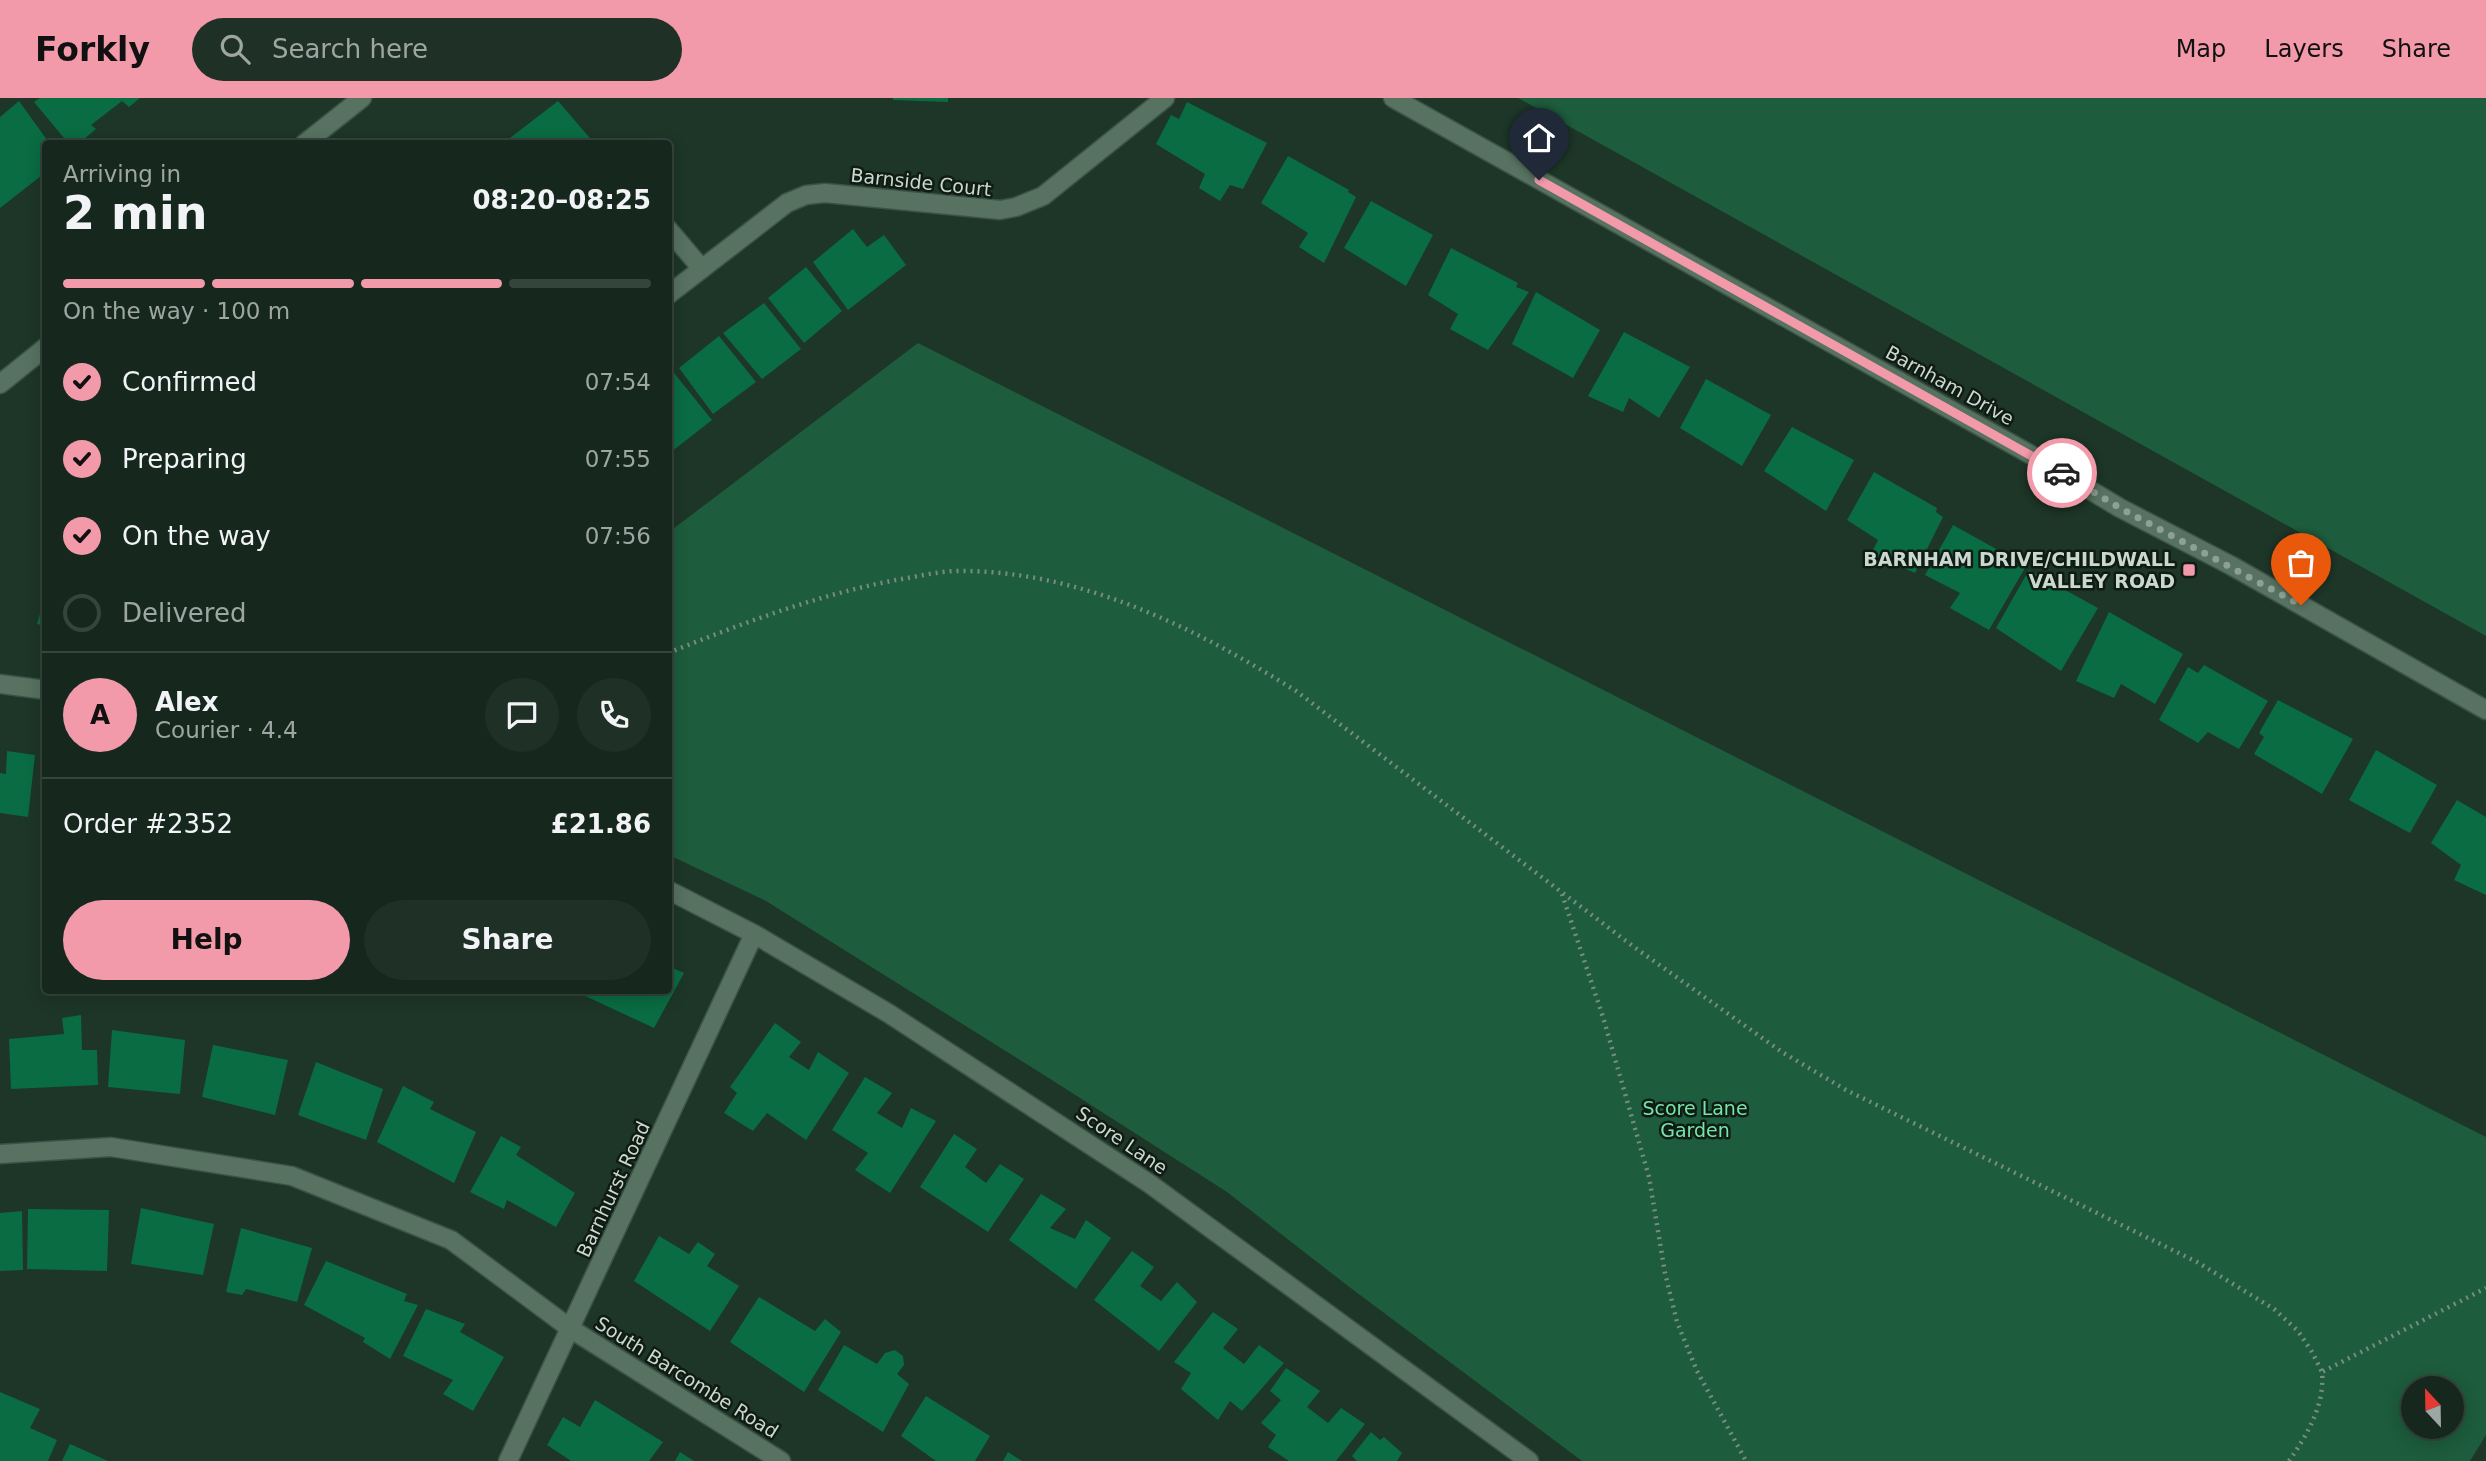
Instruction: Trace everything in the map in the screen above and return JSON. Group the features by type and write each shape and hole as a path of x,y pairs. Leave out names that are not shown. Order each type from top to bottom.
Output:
{"street":[{"path":"309,140 362,98"},
{"name":"Barnside Court","path":"672,292 787,203 806,195 825,193 1000,211 1030,202 1043,196 1165,98"},
{"name":"Barnham Drive","path":"1393,98 2018,447 2120,508 2232,566 2486,710"},
{"path":"672,234 702,269"},
{"path":"0,384 42,350"},
{"path":"0,684 42,689"},
{"name":"Score Lane","path":"672,892 754,934 888,1013 1150,1184 1529,1461"},
{"name":"Barnhurst Road","path":"508,1461 754,934"},
{"name":"South Barcombe Road","path":"0,1154 111,1147 292,1176 452,1240 571,1329 781,1461"}],"path":[{"path":"672,651 801,603 849,589 953,571 1020,575 1083,589 1139,608 1196,634 1247,660 1286,685 1721,1011 1782,1052 1835,1084 2185,1256 2274,1309 2298,1331 2322,1372 2320,1401 2304,1438 2289,1461"},
{"path":"1562,893 1603,1017 1649,1177 1665,1273 1677,1322 1697,1371 1746,1461"},
{"path":"2322,1372 2486,1288"}],"green space":[{"path":"1518,98 2486,98 2486,636"},
{"name":"Score Lane Garden","path":"918,343 2486,1137 2486,1435 2470,1461 1582,1461 1227,1192 766,901 672,856 672,530"}],"building":[{"path":"40,98 140,98 129,107 122,101 91,125 96,129 83,140 66,140 34,102"},
{"path":"948,98 948,102 893,100"},
{"path":"19,101 47,140 42,140 42,175 0,208 0,117"},
{"path":"558,101 592,140 507,140"},
{"path":"1187,102 1267,143 1243,189 1230,185 1220,201 1199,188 1205,174 1156,144 1171,115 1179,119"},
{"path":"1288,156 1349,190 1348,192 1356,197 1324,263 1299,247 1308,233 1261,203"},
{"path":"1371,201 1433,235 1406,286 1344,248"},
{"path":"853,229 867,247 884,235 906,265 848,310 813,262"},
{"path":"1451,248 1518,283 1516,287 1529,292 1488,350 1450,329 1458,314 1428,295"},
{"path":"806,267 842,311 804,343 768,298"},
{"path":"1536,292 1600,330 1573,378 1512,344"},
{"path":"764,303 801,349 762,379 723,333"},
{"path":"1624,332 1690,367 1659,418 1629,398 1623,412 1588,396"},
{"path":"719,336 756,382 713,414 679,368"},
{"path":"674,373 712,420 672,451"},
{"path":"1706,379 1771,415 1742,466 1680,428"},
{"path":"1792,427 1854,460 1826,511 1764,471"},
{"path":"1874,472 1937,508 1936,512 1943,517 1915,573 1871,554 1878,540 1847,520"},
{"path":"1953,525 2016,560 2015,566 2025,568 1989,630 1950,608 1960,593 1925,575"},
{"path":"2029,570 2098,608 2061,671 1996,628"},
{"path":"42,607 42,625 37,624"},
{"path":"2109,612 2183,654 2155,704 2121,684 2114,698 2076,681"},
{"path":"2204,665 2268,701 2239,749 2208,732 2198,743 2159,720 2188,667 2198,673"},
{"path":"2278,700 2353,739 2322,794 2254,754 2264,737 2259,733"},
{"path":"2376,750 2437,785 2410,833 2349,800"},
{"path":"7,751 35,755 28,817 0,813 0,773 6,774"},
{"path":"2457,800 2486,817 2486,895 2454,880 2461,865 2431,843"},
{"path":"672,968 684,973 654,1028 581,994 672,994"},
{"path":"81,1015 82,1050 97,1050 98,1085 11,1089 9,1039 64,1034 62,1018"},
{"path":"775,1023 801,1042 789,1057 809,1070 818,1052 849,1073 806,1140 767,1113 753,1131 724,1113 737,1093 730,1087"},
{"path":"112,1030 185,1040 180,1094 108,1087"},
{"path":"213,1045 288,1060 275,1115 202,1097"},
{"path":"316,1062 383,1089 366,1140 298,1115"},
{"path":"865,1077 892,1093 877,1113 902,1128 911,1108 936,1121 890,1193 855,1170 868,1153 832,1130"},
{"path":"403,1086 434,1102 430,1109 476,1132 454,1183 377,1142"},
{"path":"954,1134 977,1149 965,1167 986,1183 1000,1164 1024,1179 988,1232 920,1187"},
{"path":"501,1136 521,1147 516,1155 575,1193 556,1227 507,1200 504,1209 470,1192"},
{"path":"1041,1194 1066,1209 1050,1228 1075,1239 1086,1220 1111,1238 1076,1289 1009,1240"},
{"path":"141,1208 214,1224 203,1275 131,1264"},
{"path":"28,1209 109,1210 107,1271 27,1269"},
{"path":"22,1211 23,1270 0,1271 0,1213"},
{"path":"241,1228 312,1248 297,1302 246,1289 242,1295 226,1292"},
{"path":"659,1236 689,1254 698,1242 715,1254 707,1266 739,1286 710,1331 634,1281"},
{"path":"1132,1251 1154,1267 1140,1286 1161,1301 1177,1282 1197,1302 1159,1351 1094,1300"},
{"path":"326,1261 407,1294 404,1301 418,1305 390,1359 363,1342 365,1338 304,1305"},
{"path":"759,1297 815,1331 825,1319 841,1332 804,1392 730,1342"},
{"path":"426,1309 465,1324 460,1332 504,1357 473,1411 443,1394 453,1380 403,1356"},
{"path":"1213,1312 1238,1329 1223,1348 1244,1364 1259,1345 1284,1363 1242,1411 1230,1401 1218,1420 1181,1389 1191,1373 1174,1362"},
{"path":"844,1345 877,1364 885,1353 895,1350 903,1356 904,1365 897,1374 909,1384 883,1432 818,1390"},
{"path":"1286,1368 1320,1391 1307,1407 1328,1423 1341,1408 1365,1424 1336,1461 1289,1461 1268,1447 1276,1435 1261,1423 1281,1400 1270,1391"},
{"path":"0,1392 40,1409 30,1428 57,1440 48,1461 0,1461"},
{"path":"926,1396 990,1436 975,1461 936,1461 901,1436"},
{"path":"595,1400 663,1442 649,1461 571,1461 547,1445 563,1417 580,1427"},
{"path":"1371,1432 1380,1440 1384,1437 1402,1453 1397,1461 1357,1461 1352,1456"},
{"path":"70,1444 108,1461 62,1461"},
{"path":"680,1452 694,1461 675,1461"},
{"path":"1008,1452 1022,1461 1003,1461"}],"way so far":[{"path":"2062,473 2120,508 2301,605"}],"place":[{"name":"BARNHAM DRIVE/CHILDWALL VALLEY ROAD","path":"2189,570"}],"route":[{"path":"1539,180 2062,473"}]}
